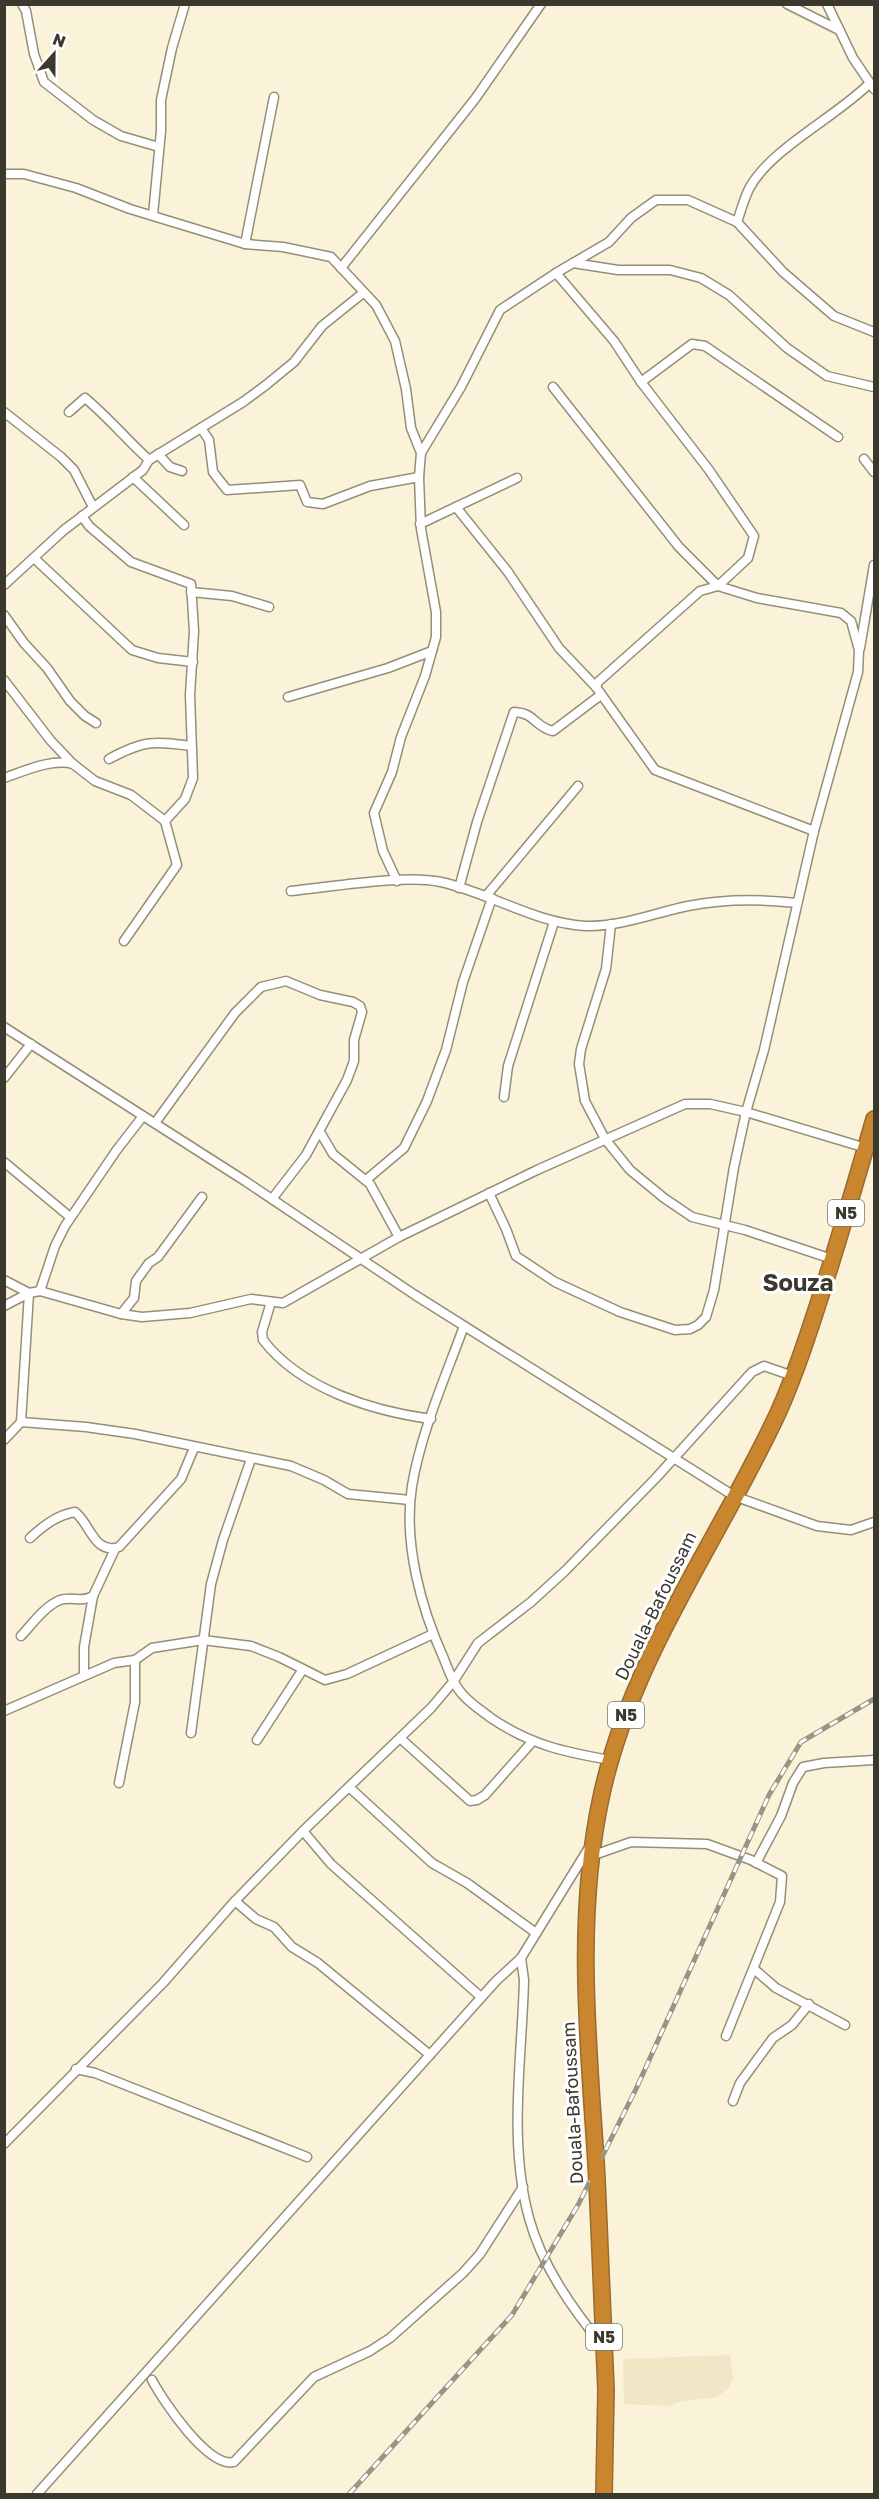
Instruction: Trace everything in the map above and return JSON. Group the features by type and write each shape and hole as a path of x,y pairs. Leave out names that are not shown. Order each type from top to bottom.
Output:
{"highway":[{"name":"Douala-Bafoussam","path":"604,2494 606,2412 604,2348 586,1969 586,1908 592,1849 610,1760 648,1660 765,1439 793,1376 832,1259 874,1119"}],"street":[{"path":"22,4 26,11 34,54 44,82 93,120 121,136 159,147"},
{"path":"153,215 161,100 172,48 185,4"},
{"path":"341,268 475,99 541,4"},
{"path":"788,4 839,30"},
{"path":"737,222 750,188 766,165 872,86 852,58 827,4"},
{"path":"245,244 274,97"},
{"path":"4,174 24,174 76,188 245,244 283,247 331,257 376,305 395,341 406,389 411,428 421,453"},
{"path":"397,881 383,852 374,813 392,772 436,637 436,612 420,524 421,453 461,387 500,310 609,242 631,218 656,200 688,200 737,222 783,272 834,316 874,332"},
{"path":"573,263 618,270 670,270 701,278 729,295 787,348 827,376 874,387"},
{"path":"556,273 614,341 641,382 709,470 754,536 748,558 718,586 700,591 598,682 597,687"},
{"path":"4,585 82,516 143,470 149,460 243,402 294,362 322,326 363,293"},
{"path":"641,382 692,344 705,346 838,437"},
{"path":"553,387 680,547 718,586 757,598 825,608 841,613 851,621 859,650"},
{"path":"69,412 74,405 85,398 149,460"},
{"path":"4,412 61,457 74,471 93,507"},
{"path":"201,428 209,440 213,472 227,490 300,484 307,502 323,504 370,486 419,477"},
{"path":"158,454 170,467 182,471"},
{"path":"864,459 874,472"},
{"path":"132,477 184,525"},
{"path":"420,524 517,478"},
{"path":"456,507 508,572 559,648 597,687 655,770 814,831"},
{"path":"82,516 89,526 125,558 145,569 191,584 194,631 190,695 193,778 185,799 165,821"},
{"path":"34,558 132,650 158,658 193,662"},
{"path":"489,1193 518,1258 572,1291 620,1312 675,1330 690,1329 698,1325 709,1311 746,1112 764,1050 814,831 858,672 859,650 874,565"},
{"path":"191,592 232,596 269,607"},
{"path":"4,615 24,643 47,668 70,701 96,723"},
{"path":"288,697 388,668 432,651"},
{"path":"4,680 51,741 73,764 95,780 131,795 165,821 177,865 124,941"},
{"path":"459,888 514,712 527,713 544,729 553,731 598,697"},
{"path":"109,759 131,747 151,741 191,746"},
{"path":"4,778 47,765 66,762 73,764"},
{"path":"366,1180 404,1148 427,1101 446,1050 463,982 489,897 578,786"},
{"path":"291,891 397,881 433,881 489,897 554,922 586,926 611,924 704,904 743,901 797,903"},
{"path":"504,1097 508,1066 554,922"},
{"path":"611,924 606,969 581,1049 579,1064 585,1101 605,1139 630,1170 672,1203 698,1219 725,1225 832,1259"},
{"path":"155,1123 236,1013 261,987 286,981 320,995 353,1002 360,1006 362,1012 354,1040 354,1061 320,1132 293,1173 272,1199"},
{"path":"4,1027 272,1199 464,1326 734,1496 818,1527 851,1530 874,1522"},
{"path":"4,1078 31,1044"},
{"path":"4,1306 28,1293 40,1291 121,1314 161,1317 251,1299 283,1303 399,1237 605,1139 685,1104 704,1103 746,1112 866,1148"},
{"path":"40,1291 55,1246 70,1217 143,1116"},
{"path":"320,1132 333,1154 366,1180 374,1190 399,1237"},
{"path":"4,1162 70,1217"},
{"path":"121,1314 134,1298 136,1281 148,1263 158,1257 202,1197"},
{"path":"4,1280 28,1293"},
{"path":"4,1440 21,1422 28,1293"},
{"path":"271,1302 262,1332 263,1340 301,1374 376,1408 431,1419"},
{"path":"464,1326 419,1457 410,1500 419,1592 433,1634 453,1682 476,1707 532,1742 561,1751 610,1760"},
{"path":"4,2144 162,1983 303,1831 400,1738 453,1682 478,1643 531,1602 566,1571 756,1369 764,1366 793,1376"},
{"path":"21,1422 112,1430 251,1458 307,1472 348,1494 410,1500"},
{"path":"84,1675 84,1647 93,1596 115,1549 124,1544 176,1486 184,1474 194,1448"},
{"path":"191,1733 199,1684 206,1605 216,1564 251,1458"},
{"path":"30,1538 44,1526 67,1513 75,1512 100,1544 115,1549"},
{"path":"21,1636 50,1607 61,1600 86,1600 93,1596"},
{"path":"4,1711 14,1709 114,1663 135,1660 152,1648 202,1640 251,1646 279,1657 322,1679 329,1680 433,1634"},
{"path":"119,1783 135,1702 135,1660"},
{"path":"257,1740 303,1669"},
{"path":"400,1738 470,1801 485,1795 532,1742"},
{"path":"756,1863 781,1816 793,1783 803,1767 824,1763 874,1760"},
{"path":"349,1787 432,1863 467,1883 536,1933"},
{"path":"303,1831 331,1864 481,1997"},
{"path":"37,2494 481,1997 521,1958 592,1849 631,1842 707,1844 782,1876 780,1902 726,2036"},
{"path":"236,1901 256,1919 274,1927 292,1947 318,1963 430,2055"},
{"path":"521,1958 524,1980 518,2128 523,2187 529,2219 551,2269 578,2314 604,2348"},
{"path":"754,1969 776,1988 845,2025"},
{"path":"733,2101 740,2083 773,2038 792,2025 809,2004"},
{"path":"94,2052 95,2073"},
{"path":"76,2069 95,2073 308,2157"},
{"path":"152,2380 202,2446 224,2461 234,2462 314,2377 385,2342 463,2273 480,2254 523,2187"}],"shaded area":[{"path":"730,2355 733,2379 728,2389 717,2397 677,2402 670,2406 624,2404 623,2359"}],"railway":[{"path":"349,2494 512,2315 578,2205 636,2089 769,1795 801,1742 874,1699"}],"district":[{"name":"Souza","path":"798,1283"}]}
